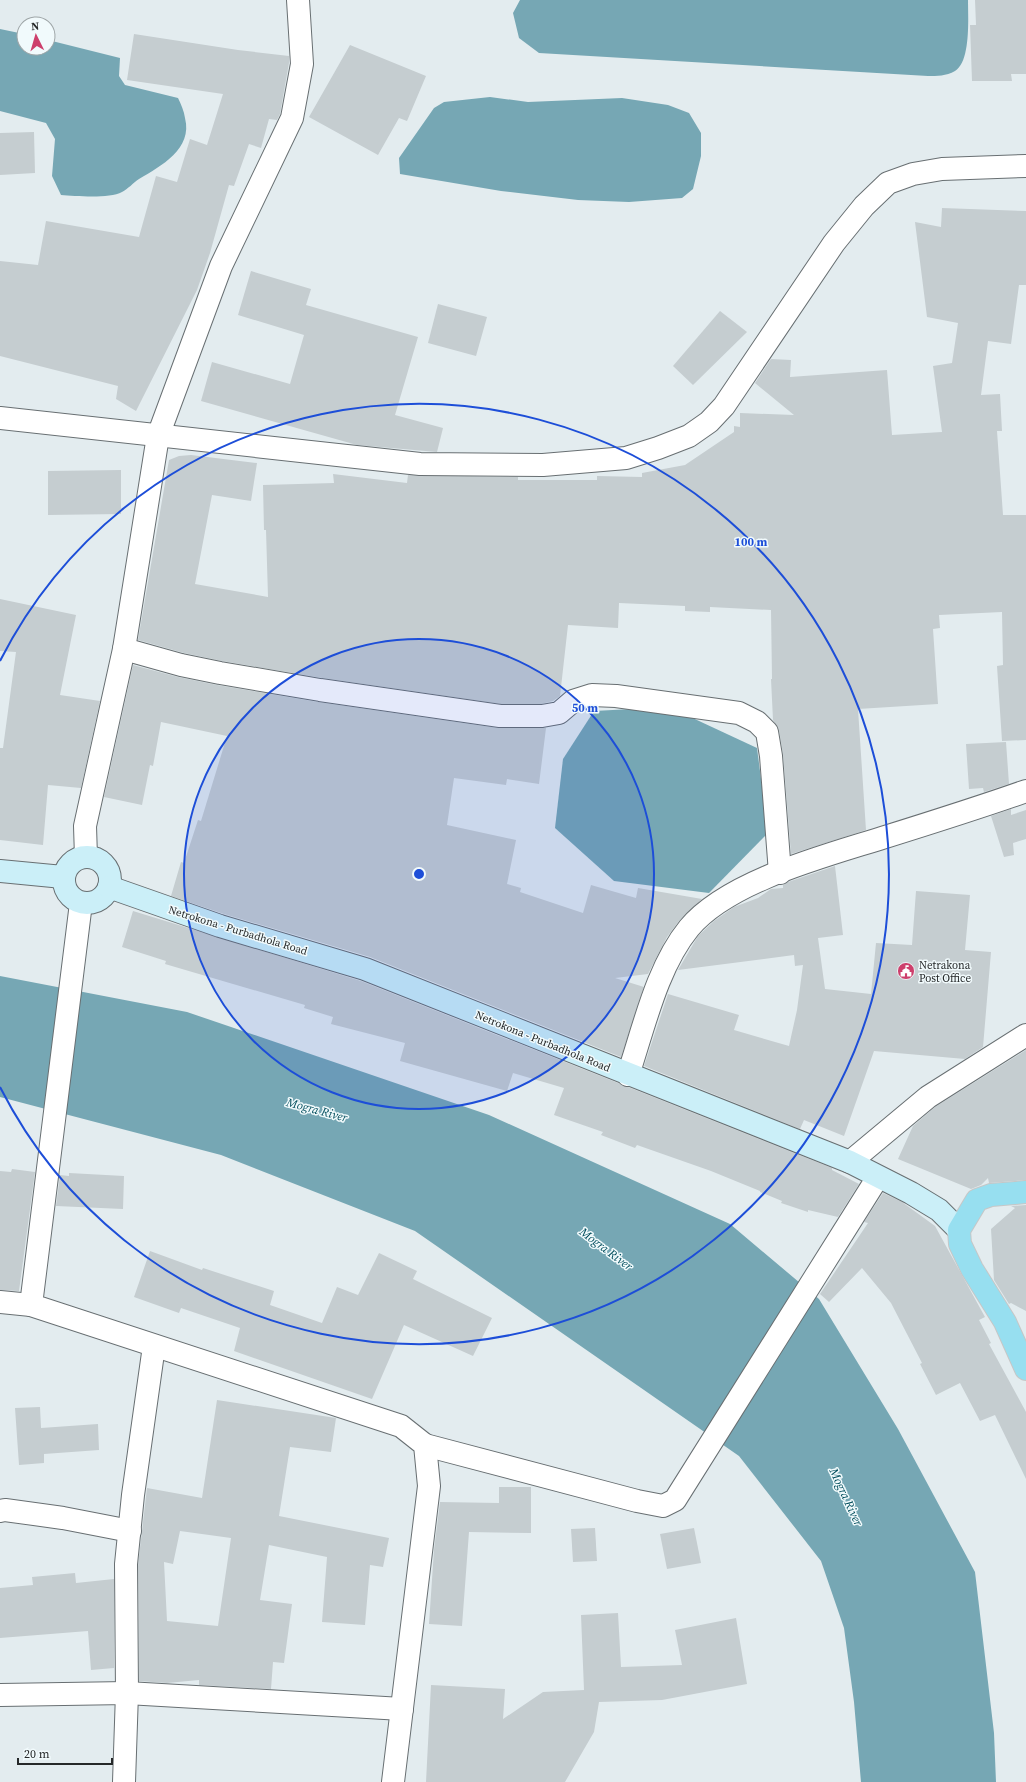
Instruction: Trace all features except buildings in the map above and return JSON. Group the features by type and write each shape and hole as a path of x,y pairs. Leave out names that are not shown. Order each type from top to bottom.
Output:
{"main road":[{"path":"86,856 99,860 105,865 110,880 109,887 100,900 93,903 81,903 71,898 66,892 63,885 63,877 70,863 76,859 86,856"},
{"path":"0,871 63,877"},
{"name":"Netrokona - Purbadhola Road","path":"109,887 220,926 365,969 628,1075 850,1162 911,1193 939,1210 959,1230"},
{"path":"1026,1192 991,1195 977,1200 959,1230 960,1244 972,1269 1006,1322 1026,1370"}],"street":[{"path":"86,856 85,826 124,649 158,436 222,266 292,118 302,64 298,0"},
{"path":"0,418 420,464 543,465 584,463 626,458 689,436 709,422 724,406 834,243 864,206 888,183 913,174 942,169 1026,166"},
{"path":"124,649 220,674 500,716 542,716 559,713 572,701 592,695 616,696 739,713 757,722 767,732 771,756 780,873"},
{"path":"628,1075 663,970 689,928 725,898 750,885 824,857 1026,791"},
{"path":"31,1305 81,903"},
{"path":"850,1162 928,1097 1026,1035"},
{"path":"0,1302 31,1305 401,1426 425,1445 637,1501 663,1506 675,1500 689,1479 878,1177"},
{"path":"124,1782 127,1693 126,1564 154,1346"},
{"path":"393,1782 429,1486 425,1445"},
{"path":"0,1511 4,1510 63,1518 130,1531"},
{"path":"0,1695 127,1693 402,1709"}],"water":[{"path":"520,0 968,0 968,38 964,58 960,66 952,73 935,76 539,53 519,38 513,13"},
{"path":"0,29 16,32 16,56 56,56 56,42 120,58 119,76 125,85 178,98 184,113 186,129 184,139 180,147 173,155 122,192 109,196 61,195 52,176 55,139 46,123 0,111"},
{"path":"490,97 528,102 622,98 668,105 689,113 701,133 701,156 693,189 682,198 629,202 578,200 501,191 400,174 399,158 434,108 444,102"},
{"path":"669,707 757,748 768,833 709,893 614,881 555,828 563,759 594,711"},
{"name":"Mogra River","path":"0,976 187,1012 489,1115 730,1224 819,1299 898,1429 975,1572 994,1733 996,1782 861,1782 854,1702 844,1628 821,1561 739,1456 415,1231 221,1155 0,1097"}],"place":[{"name":"Netrakona Post Office","path":"906,971"}]}
